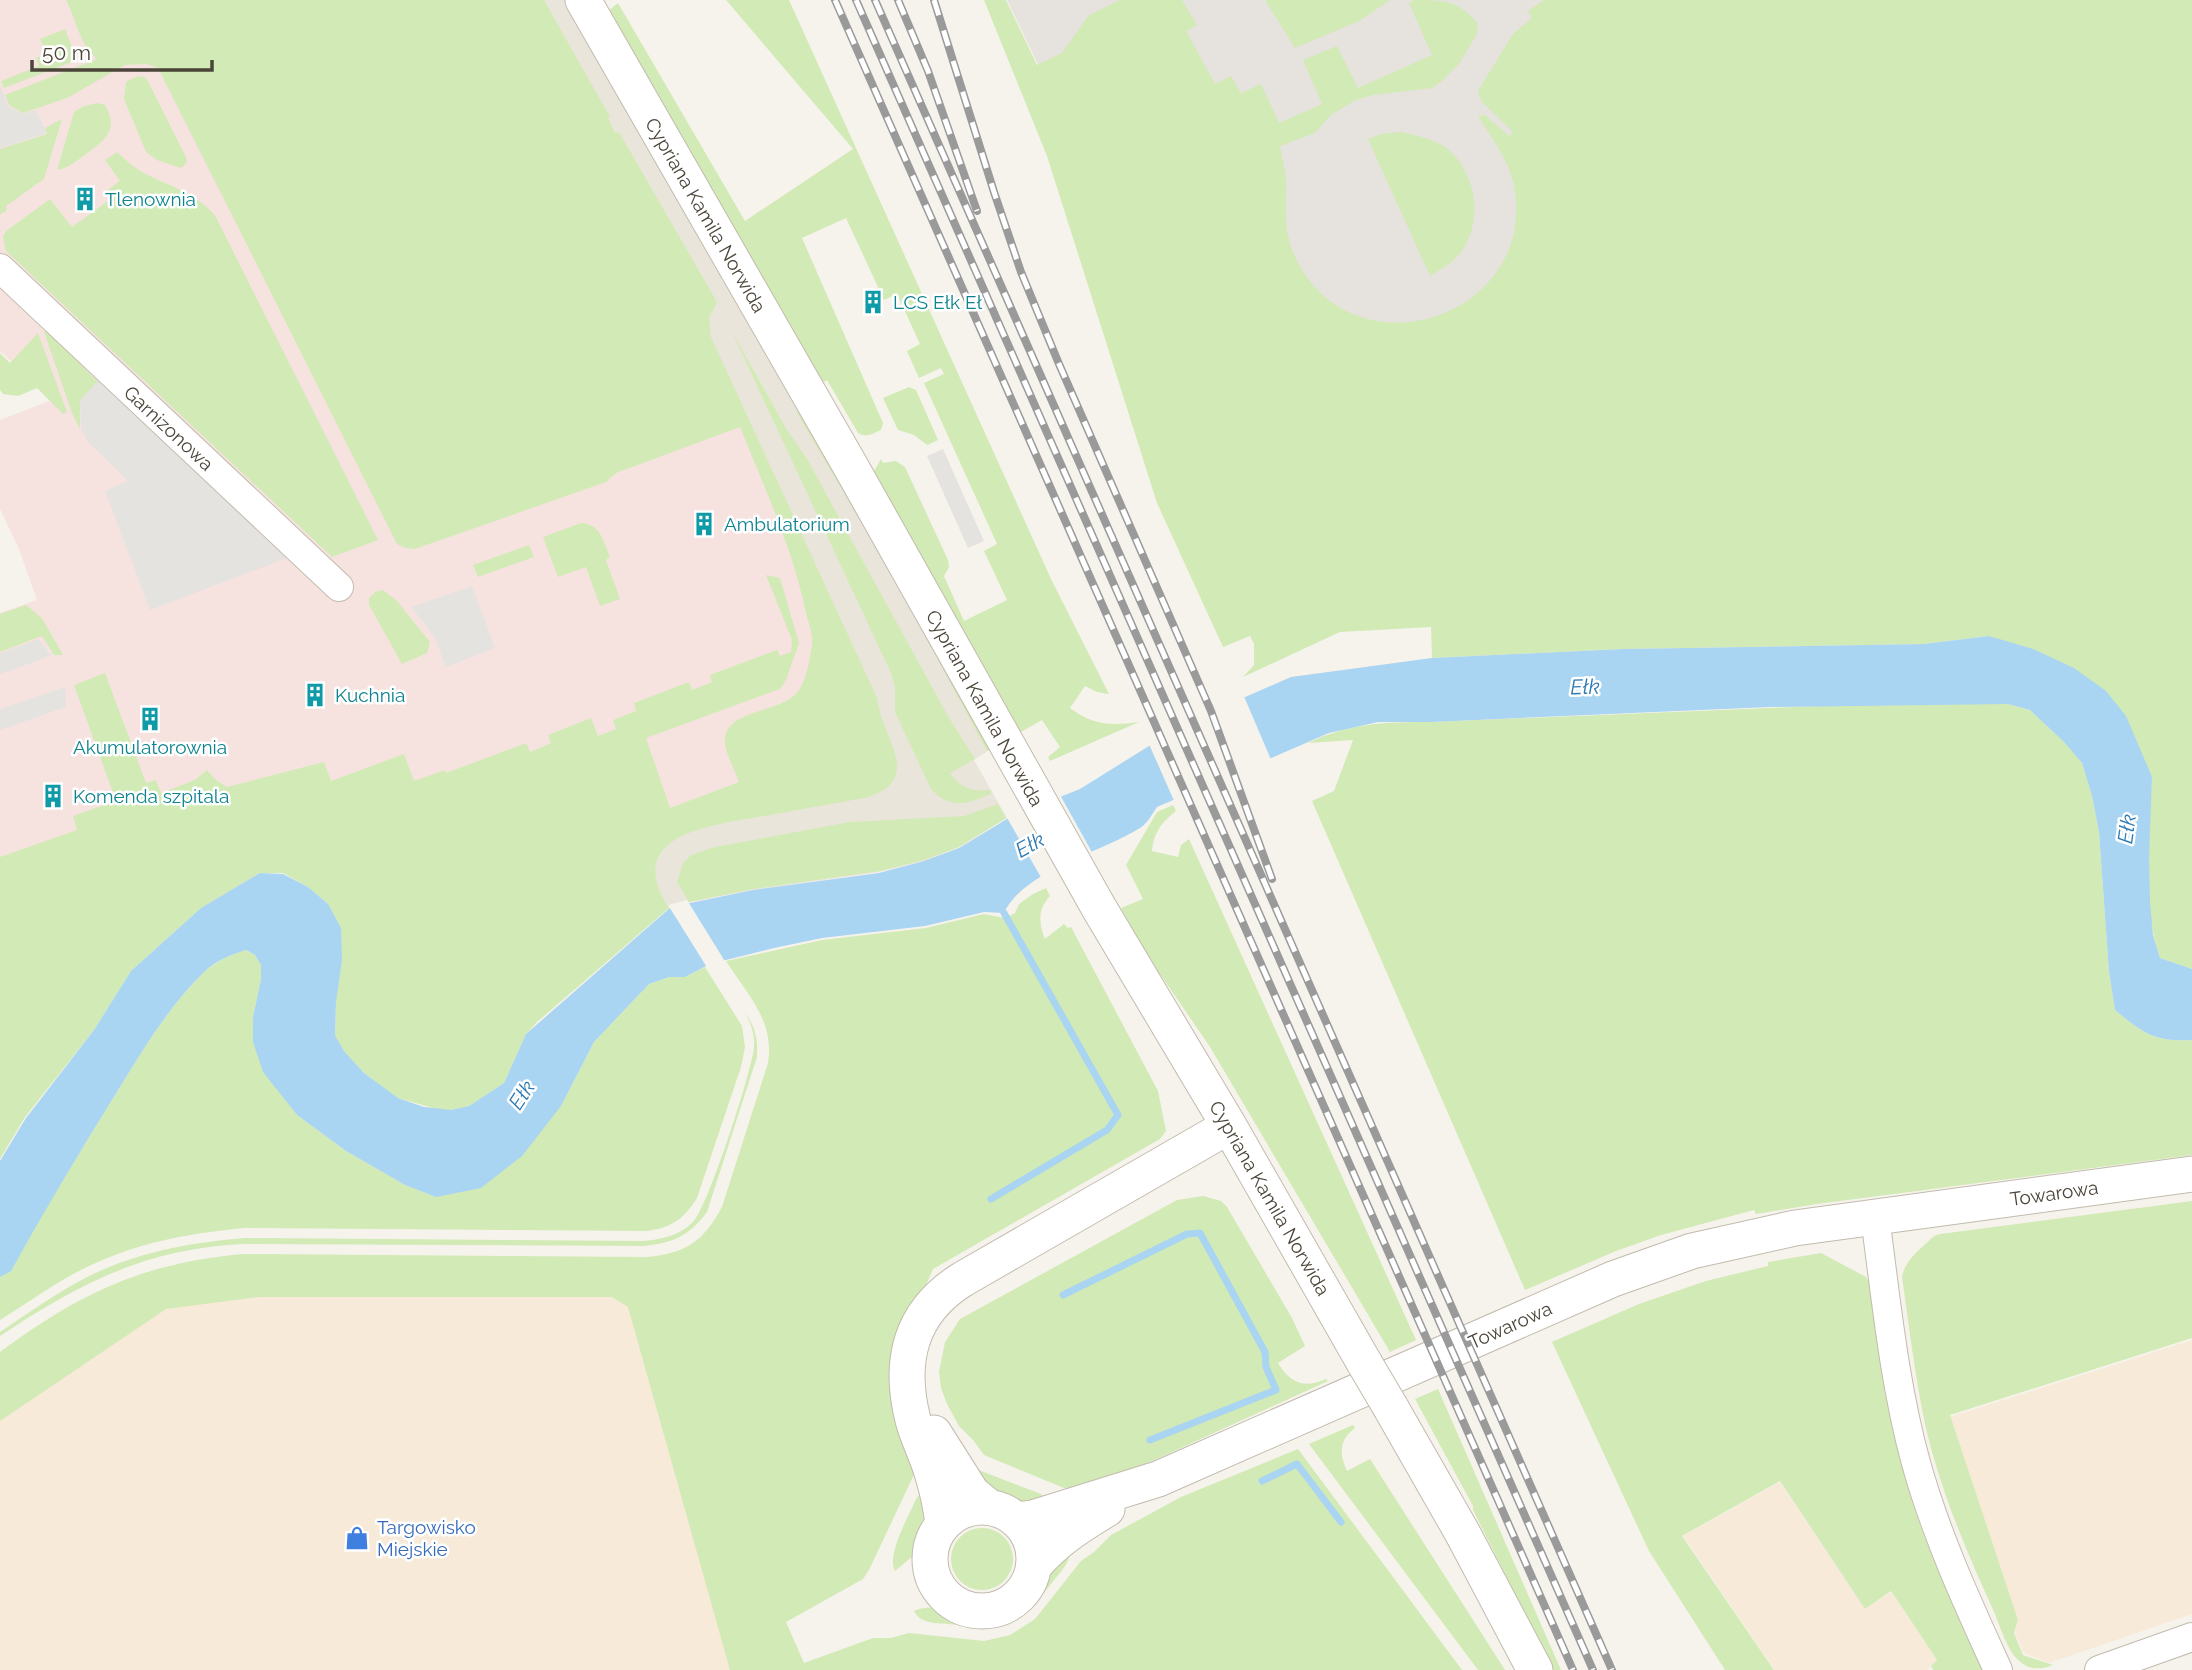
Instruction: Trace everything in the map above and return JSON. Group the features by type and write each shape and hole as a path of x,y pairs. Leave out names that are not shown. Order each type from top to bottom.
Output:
{"street":[{"name":"Cypriana Kamila Norwida","path":"583,0 851,467 1004,743 1229,1126 1463,1534 1535,1670"},
{"name":"Garnizonowa","path":"0,268 339,587"},
{"path":"943,1524 933,1475 914,1422 907,1377 907,1359 916,1327 932,1302 963,1279 1229,1126"},
{"name":"Towarowa","path":"1003,1514 1033,1518 1158,1479 1643,1267 1692,1251 1749,1236 2192,1174"},
{"path":"1875,1217 1898,1385 1915,1461 1943,1546 1998,1670"},
{"path":"907,1377 914,1398 953,1466 972,1493 1003,1514 1027,1533 1033,1549 1034,1566 1030,1581 1021,1594 1009,1604 979,1611 950,1601 931,1573 932,1544 943,1524 964,1510 1003,1514"},
{"name":"Towarowa","path":"1034,1566 1048,1548 1068,1532 1158,1479"},
{"path":"2099,1670 2192,1637"}],"shaded area":[{"path":"0,0 129,0 742,425 877,744 488,885 311,860 0,884 0,613 37,600 19,549 0,509 0,420 52,400 0,351"},
{"path":"129,0 568,0 991,749 974,760 1007,818 959,847 924,861 879,872 753,890 671,906 668,909"},
{"path":"1007,0 1633,0 1427,488 1070,131"},
{"path":"0,84 8,106 23,114 36,110 47,133 0,148"},
{"path":"101,378 290,557 150,610 105,491 128,481 87,441 81,428 80,400"},
{"path":"943,449 984,541 968,548 927,456"},
{"path":"472,586 495,648 446,667 434,636 411,607"},
{"path":"39,639 51,656 0,674 0,653"},
{"path":"65,687 66,707 0,730 0,709"},
{"name":"Targowisko Miejskie","path":"639,1279 751,1670 0,1670 0,1405 151,1295"},
{"path":"2192,1340 2192,1614 2049,1663 2024,1653 2015,1633 2018,1621 1950,1417"},
{"path":"1780,1482 1865,1609 1891,1592 1937,1660 1927,1670 1775,1670 1683,1536"}],"green space":[{"path":"66,0 544,0 610,117 608,118 615,133 619,132 717,302 709,318 711,337 877,698 896,756 897,769 893,781 883,790 864,798 699,829 680,837 665,848 656,863 657,883 669,908 537,1022 526,1034 504,1083 469,1106 440,1110 398,1098 364,1073 344,1051 335,1035 336,1002 328,904 308,887 283,873 260,873 201,908 131,971 94,1030 25,1117 0,1159 0,857 77,830 73,816 116,801 74,685 105,673 146,783 156,780 161,793 195,780 207,770 227,787 324,762 331,781 404,754 414,781 445,770 446,773 526,743 530,752 551,743 548,735 591,718 598,736 616,729 613,720 636,711 634,703 689,682 692,690 712,682 710,675 777,650 780,656 791,652 792,640 766,575 780,578 799,643 786,680 780,689 646,738 670,808 739,782 726,748 725,737 729,728 747,715 782,703 792,697 802,685 809,662 812,636 786,542 740,427 616,473 606,482 415,549 397,544 158,68 146,64 125,65 67,98 23,113 9,105 5,95 97,59 82,39"},
{"path":"726,0 789,0 1051,579 1109,694 1085,686 1070,708 1086,718 1102,723 1139,722 1050,761 1048,757 1060,747 1042,720 1019,733 873,473 881,459 883,463 896,461 905,467 948,560 949,567 944,576 964,621 1007,600 984,551 997,544 924,383 944,374 941,368 919,378 907,351 920,344 897,294 884,300 846,218 802,238 883,423 881,430 872,434 858,433 827,380 818,386 605,14 618,3 745,221 853,149"},
{"path":"984,0 1006,0 1037,65 1062,53 1088,16 1120,0 1182,0 1197,25 1186,31 1215,84 1231,76 1241,93 1261,84 1279,123 1322,104 1303,60 1337,46 1358,88 1432,55 1409,3 1414,0 1443,1 1464,10 1478,24 1476,36 1459,64 1442,81 1432,88 1373,95 1354,101 1331,115 1315,133 1280,146 1286,178 1287,231 1297,261 1325,297 1361,317 1400,323 1439,315 1474,296 1500,266 1515,227 1513,181 1503,155 1478,116 1485,115 1509,136 1513,132 1481,101 1478,91 1513,34 1532,18 1528,11 1544,0 2192,0 2192,969 2160,958 2154,937 2148,892 2152,777 1989,636 1924,644 1623,649 1432,658 1431,627 1340,632 1243,677 1254,665 1254,644 1250,636 1223,647 1157,503 1047,156"},
{"path":"1265,0 1390,0 1361,20 1295,48"},
{"path":"65,29 77,60 4,88 1,81 39,66 36,58 46,54 40,39"},
{"path":"138,76 148,81 186,157 187,162 181,168 157,160 146,152 124,99 126,82"},
{"path":"97,103 105,105 109,113 111,121 108,133 99,144 76,162 57,170 74,112"},
{"path":"62,119 44,179 6,206 7,210 0,215 0,149 47,134 45,128"},
{"path":"1401,132 1428,139 1451,152 1460,163 1472,189 1474,218 1465,245 1454,260 1430,276 1368,139 1381,134"},
{"path":"117,152 149,176 199,201 216,217 378,540 332,557 6,251 3,237 6,231 50,199 72,227 111,199 106,191 120,181 105,160"},
{"path":"46,330 98,382 80,400 80,429 44,332"},
{"path":"731,330 787,430 807,459 949,718 975,759 950,773 962,785 972,789 990,790 991,794 960,803 945,800 931,789 895,712 895,687 891,673"},
{"path":"38,333 67,412 63,414 37,388 18,396 3,394 0,390 0,353 10,363"},
{"path":"909,387 916,390 938,440 927,445 914,435 898,430 883,398"},
{"path":"802,410 990,749 987,751 890,571 797,413"},
{"path":"581,523 593,526 603,539 610,557 606,560 620,599 600,606 586,567 558,577 543,537"},
{"path":"529,545 534,557 478,577 473,565"},
{"path":"383,590 397,601 430,642 427,653 402,664 369,605 369,598 375,592"},
{"path":"26,605 42,618 63,655 54,655 42,636 0,652 0,614"},
{"path":"1866,704 2008,704 2030,710 2082,763 2099,832 2109,972 2115,1010 2150,1034 2168,1039 2192,1040 2192,1155 1756,1214 1754,1210 1661,1235 1525,1290 1312,801 1334,791 1353,740 1308,743 1338,731 1383,723"},
{"path":"998,804 1006,818 959,847 924,860 880,871 753,889 689,902 677,882 683,863 691,855 715,847 850,822 964,816"},
{"path":"1173,805 1176,811 1159,828 1152,851 1178,857 1181,845 1189,839 1416,1340 1390,1352 1210,1047 1145,952 1121,908 1143,899 1126,865 1157,812"},
{"path":"1046,888 1050,896 1040,917 1045,939 1064,924 1068,928 1071,927 1158,1091 1166,1131 1160,1139 933,1269 926,1285 905,1312 893,1348 919,1464 863,1579 786,1622 804,1663 873,1638 891,1638 909,1633 984,1641 1010,1635 1035,1619 1081,1561 1111,1535 1181,1497 1298,1449 1462,1670 730,1670 628,1307 612,1297 257,1297 166,1309 0,1421 0,1352 86,1297 143,1273 174,1265 243,1254 647,1257 683,1249 708,1229 722,1207 768,1063 769,1048 763,1021 726,961 822,940 926,928 984,914 1005,918 1015,913 1019,904"},
{"path":"245,950 255,955 261,965 261,979 253,1017 264,1072 297,1115 346,1151 405,1185 436,1197 561,1106 594,1042 649,984 669,977 685,977 705,967 742,1026 745,1047 741,1067 697,1198 676,1221 663,1228 647,1231 244,1228 188,1235 152,1243 98,1262 60,1282 0,1320 0,1277 11,1270 145,1047 167,1015 203,973 223,959"},
{"path":"745,1012 755,1033 757,1057 707,1212 686,1233 671,1241 642,1246 245,1244 210,1247 146,1261 116,1272 58,1300 0,1336 0,1332 25,1315 89,1276 137,1257 208,1242 245,1238 644,1241 676,1234 688,1227 700,1211 737,1110 754,1048 752,1029"},
{"path":"1203,1196 1221,1201 1227,1207 1292,1318 1305,1346 1278,1363 1287,1375 1298,1382 1311,1384 1326,1379 1328,1381 1139,1467 1075,1488 1064,1488 984,1455 959,1426 941,1388 939,1372 945,1342 960,1319 1177,1200"},
{"path":"2192,1201 2192,1338 1950,1415 2018,1620 2014,1633 2023,1655 2053,1665 2031,1668 2019,1661 2008,1645 1938,1473 1918,1388 1902,1277 1904,1271 1915,1254 1934,1236 1940,1234"},
{"path":"1821,1253 1866,1277 1869,1282 1889,1409 1913,1502 1930,1550 1982,1670 1933,1670 1931,1666 1937,1660 1891,1591 1865,1609 1780,1481 1682,1536 1774,1670 1725,1670 1649,1551 1552,1342 1639,1304 1706,1281 1768,1266 1768,1262"},
{"path":"1438,1389 1561,1670 1553,1670 1473,1506 1415,1399"},
{"path":"1353,1425 1355,1428 1346,1437 1342,1448 1347,1471 1370,1459 1505,1670 1478,1670 1309,1444"},
{"path":"976,1469 1041,1494 1047,1499 1014,1506 992,1497"},
{"path":"921,1493 928,1526 914,1555 895,1571 893,1564 896,1546"},
{"path":"982,1528 1004,1537 1013,1559 1004,1581 982,1590 960,1581 951,1559 960,1537"},
{"path":"1071,1552 1063,1569 1039,1599 1018,1618 1007,1623 982,1626 933,1623 924,1621 914,1611 938,1608 981,1620 1008,1615 1028,1601 1047,1567"}],"water":[{"name":"Ełk","path":"1989,636 2033,649 2074,668 2106,691 2126,716 2152,777 2149,857 2153,935 2160,958 2192,969 2192,1040 2168,1039 2150,1034 2115,1010 2109,972 2099,832 2092,796 2082,763 2030,710 2008,704 1769,707 1378,722 1329,733 1157,807 1140,828 1028,885 1014,898 1004,913 984,912 925,926 822,938 710,964 685,977 669,977 649,984 594,1042 561,1106 522,1156 481,1188 436,1197 405,1185 346,1151 297,1115 263,1072 253,1042 253,1017 261,979 261,965 255,955 246,950 234,954 208,969 190,986 167,1015 88,1139 11,1271 0,1277 0,1161 26,1118 94,1030 131,971 201,908 260,873 283,874 308,887 328,904 341,928 342,960 335,1035 344,1051 364,1073 398,1098 424,1107 451,1110 469,1106 504,1083 526,1034 671,907 753,890 879,873 924,861 959,848 1012,816 1080,789 1149,746 1218,709 1291,677 1432,658 1623,649 1924,644"}],"pier":[{"path":"1243,694 1272,762 1175,803 1148,742"},
{"path":"1059,793 1093,854 1043,881 1006,816"},
{"path":"687,900 726,963 708,969 668,905"}],"waterway":[{"path":"991,1199 1107,1130 1118,1115 1004,913"},
{"path":"1063,1295 1187,1234 1200,1233 1265,1352 1266,1367 1276,1390 1150,1440"},
{"path":"1262,1481 1297,1464 1341,1522"}],"railway":[{"path":"835,0 1573,1670"},
{"path":"856,0 1593,1670"},
{"path":"875,0 1612,1670"},
{"path":"898,0 928,71 977,211"},
{"path":"934,0 1021,272 1211,711 1272,879"}],"place":[{"name":"Tlenownia","path":"85,199"},
{"name":"LCS Ełk Eł","path":"873,302"},
{"name":"Ambulatorium","path":"704,524"},
{"name":"Kuchnia","path":"315,695"},
{"name":"Akumulatorownia","path":"150,719"},
{"name":"Komenda szpitala","path":"53,796"},
{"name":"Targowisko Miejskie","path":"357,1538"}]}
